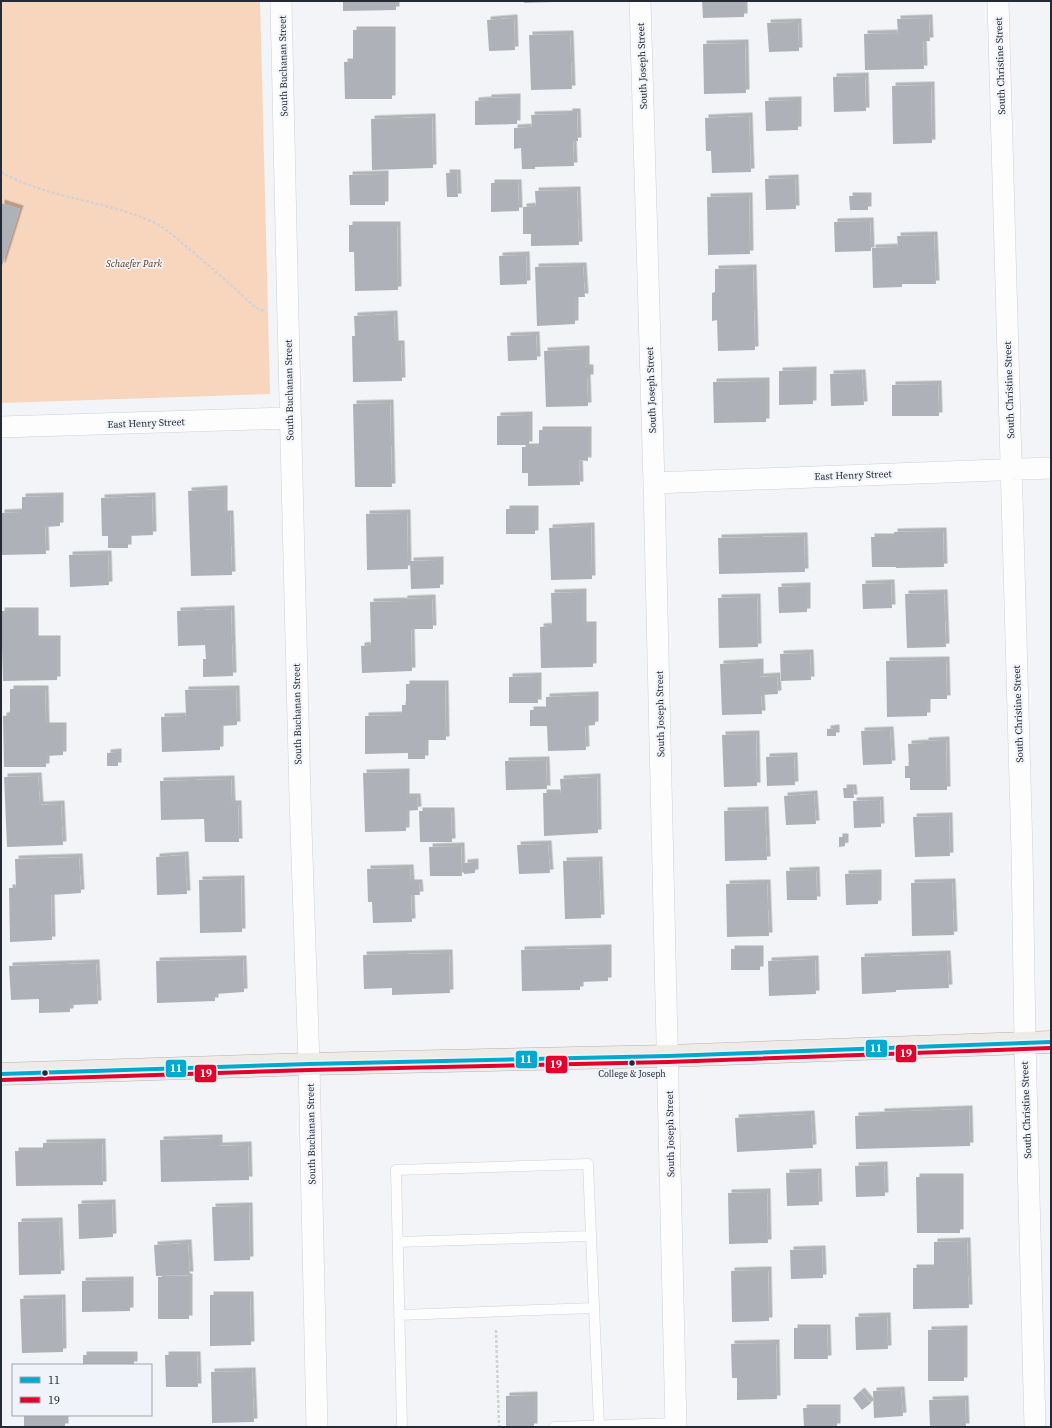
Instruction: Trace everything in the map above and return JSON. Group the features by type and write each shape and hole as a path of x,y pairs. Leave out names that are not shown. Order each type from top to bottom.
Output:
{"main road":[{"path":"1,1074 309,1064 668,1056 1051,1042"}],"street":[{"name":"South Buchanan Street","path":"281,1 290,418 309,1064 317,1427"},
{"name":"South Joseph Street","path":"640,1 654,483 676,1425"},
{"name":"South Christine Street","path":"998,1 1022,852 1025,1042 1035,1427"},
{"name":"East Henry Street","path":"1,427 290,418"},
{"name":"East Henry Street","path":"654,483 1051,468"}],"lane":[{"path":"402,1427 396,1170 588,1164 599,1425"},
{"path":"398,1242 591,1236"},
{"path":"399,1315 594,1308"},
{"path":"554,1427 599,1425 676,1425"}],"path":[{"path":"1,172 9,177 54,193 134,214 155,223 195,253 256,308 288,319"},
{"path":"496,1312 499,1427"}],"green space":[{"name":"Schaefer Park","path":"1,1 260,1 270,394 1,403"}],"building":[{"path":"343,1 396,1 396,10 343,11"},
{"path":"524,1 554,1 554,2 524,3"},
{"path":"702,1 744,1 744,17 703,18"},
{"path":"514,18 515,50 489,51 487,20"},
{"path":"929,18 930,41 923,41 924,69 865,70 864,34 898,33 897,19"},
{"path":"798,22 799,51 769,52 767,23"},
{"path":"353,30 392,30 392,99 345,99 344,62 353,62"},
{"path":"570,34 572,89 531,90 529,35"},
{"path":"745,43 746,93 704,94 703,44"},
{"path":"865,76 866,111 834,112 833,77"},
{"path":"931,85 932,143 893,144 892,86"},
{"path":"517,97 517,124 475,125 475,101 488,100 488,98"},
{"path":"798,100 798,130 766,131 765,101"},
{"path":"569,112 577,112 578,141 573,141 574,166 535,167 535,169 522,169 521,148 514,149 514,128 532,127 531,115 569,114"},
{"path":"749,116 751,172 712,173 711,151 706,151 705,118"},
{"path":"432,117 433,168 372,170 371,119"},
{"path":"446,173 457,173 458,197 447,197"},
{"path":"385,174 385,205 350,205 349,175"},
{"path":"795,178 796,209 766,210 765,179"},
{"path":"491,183 518,183 519,211 491,212"},
{"path":"577,190 579,245 531,246 531,234 523,234 523,207 536,206 535,191"},
{"path":"749,196 750,254 708,255 707,197"},
{"path":"849,196 868,196 868,210 850,210"},
{"path":"1,203 20,209 2,266 1,266"},
{"path":"870,221 871,251 835,252 834,222"},
{"path":"349,225 397,225 398,290 355,291 354,252 349,252"},
{"path":"934,235 936,284 902,284 902,287 873,288 872,248 898,247 897,236"},
{"path":"526,255 527,284 500,285 499,256"},
{"path":"583,266 585,297 575,297 575,324 537,326 535,267"},
{"path":"753,268 755,350 718,351 717,320 712,321 712,293 715,292 715,269"},
{"path":"394,314 395,344 401,344 402,381 353,382 352,336 355,336 354,316"},
{"path":"536,335 537,360 508,361 507,336"},
{"path":"586,349 586,368 590,368 590,378 587,378 588,406 546,407 544,351"},
{"path":"813,370 813,404 779,405 779,371"},
{"path":"862,373 864,405 831,406 830,374"},
{"path":"766,381 766,422 714,423 713,382"},
{"path":"938,384 939,416 892,416 892,385"},
{"path":"390,403 392,487 355,487 353,404"},
{"path":"529,415 529,445 497,445 497,416"},
{"path":"539,430 588,430 588,461 579,460 580,485 528,486 528,473 522,473 522,447 539,447"},
{"path":"224,489 224,514 230,514 232,575 191,576 188,491"},
{"path":"60,496 60,526 45,527 46,554 1,555 1,513 22,512 22,497"},
{"path":"152,496 153,535 128,536 128,548 108,548 108,536 102,536 101,498"},
{"path":"506,509 535,509 535,534 506,534"},
{"path":"407,513 408,569 367,570 366,514"},
{"path":"591,526 592,579 551,580 549,528"},
{"path":"943,531 944,567 872,567 871,537 894,537 894,532"},
{"path":"804,536 805,572 719,574 718,538"},
{"path":"108,554 109,585 70,587 69,555"},
{"path":"440,560 440,588 411,589 410,561"},
{"path":"891,583 892,608 863,609 862,584"},
{"path":"807,586 807,612 779,613 778,587"},
{"path":"583,592 583,625 593,625 593,667 541,668 540,627 552,626 551,593"},
{"path":"944,593 946,647 907,648 905,594"},
{"path":"757,597 758,647 719,648 718,598"},
{"path":"432,598 433,629 411,629 412,671 362,673 361,646 371,645 370,602"},
{"path":"231,609 233,676 203,677 203,659 206,659 205,645 178,646 177,611"},
{"path":"1,611 35,611 35,639 57,639 57,680 3,681"},
{"path":"810,653 811,680 781,681 780,654"},
{"path":"946,660 947,699 927,699 927,716 887,717 886,661"},
{"path":"760,662 760,677 777,676 778,694 761,695 762,714 722,715 720,664"},
{"path":"538,676 538,703 509,703 509,677"},
{"path":"406,684 445,684 446,740 425,740 425,759 408,759 408,753 365,754 365,716 402,715 402,705 406,705"},
{"path":"10,689 45,689 46,726 63,726 63,755 46,756 46,767 4,767 3,716 10,715"},
{"path":"236,689 237,725 220,726 220,750 162,752 161,717 186,716 185,690"},
{"path":"595,695 595,725 585,726 586,750 548,751 547,726 530,726 530,710 546,710 546,697"},
{"path":"836,728 836,736 827,736 827,729"},
{"path":"890,730 892,764 863,765 861,731"},
{"path":"756,734 757,786 724,787 722,735"},
{"path":"946,740 947,790 910,790 910,778 905,778 905,766 909,766 908,744 925,743 925,741"},
{"path":"118,752 118,766 107,766 107,753"},
{"path":"794,756 795,785 767,786 766,757"},
{"path":"546,760 547,789 506,790 505,761"},
{"path":"406,772 406,797 417,797 418,810 406,811 406,831 365,832 363,773"},
{"path":"38,776 40,805 61,804 63,845 7,847 4,777"},
{"path":"597,777 598,833 544,836 543,793 561,793 560,779"},
{"path":"231,779 232,804 238,804 239,842 205,842 204,819 161,820 160,781"},
{"path":"843,788 853,788 854,798 844,798"},
{"path":"814,794 816,824 786,825 784,796"},
{"path":"880,800 881,827 854,828 853,801"},
{"path":"765,810 767,860 725,861 724,811"},
{"path":"419,811 451,811 452,842 420,842"},
{"path":"949,816 950,856 915,857 913,817"},
{"path":"839,837 845,837 845,846 839,847"},
{"path":"548,844 550,873 519,874 517,845"},
{"path":"461,846 462,876 430,876 429,847"},
{"path":"185,855 187,894 157,895 156,857"},
{"path":"79,857 81,893 51,895 52,940 10,942 9,888 16,888 15,859"},
{"path":"599,860 601,918 565,919 563,861"},
{"path":"475,862 475,873 464,874 464,863"},
{"path":"410,868 411,883 419,883 420,895 411,895 412,922 373,923 372,902 368,902 367,869"},
{"path":"816,870 817,900 787,900 786,871"},
{"path":"878,873 878,904 846,905 845,874"},
{"path":"241,879 242,932 200,933 199,880"},
{"path":"952,882 954,935 912,936 911,883"},
{"path":"767,883 769,936 727,937 726,884"},
{"path":"608,948 608,981 580,982 580,990 522,991 521,950"},
{"path":"731,949 760,949 760,970 731,970"},
{"path":"449,953 450,993 392,995 392,988 364,989 363,955"},
{"path":"947,954 949,988 896,990 896,992 862,994 861,957"},
{"path":"243,959 244,992 215,994 215,1001 157,1003 156,961"},
{"path":"815,959 816,994 769,996 768,961"},
{"path":"96,963 98,1004 70,1005 70,1012 39,1013 39,999 11,1000 9,966"},
{"path":"969,1109 970,1146 856,1149 855,1116 881,1115 881,1112"},
{"path":"811,1114 813,1148 737,1152 735,1118"},
{"path":"219,1138 219,1146 248,1145 249,1180 161,1182 160,1140"},
{"path":"102,1142 103,1185 16,1186 15,1151 43,1151 43,1143"},
{"path":"884,1165 885,1196 856,1197 855,1166"},
{"path":"818,1172 819,1205 787,1206 786,1173"},
{"path":"916,1177 960,1177 960,1233 917,1233"},
{"path":"767,1192 768,1243 729,1244 728,1193"},
{"path":"112,1203 113,1237 79,1239 78,1204"},
{"path":"249,1206 250,1260 214,1261 212,1207"},
{"path":"59,1221 61,1274 19,1275 18,1222"},
{"path":"967,1241 969,1308 913,1309 913,1268 934,1268 934,1242"},
{"path":"188,1243 190,1275 156,1276 154,1245"},
{"path":"822,1249 823,1278 791,1279 790,1250"},
{"path":"768,1270 769,1321 732,1322 731,1271"},
{"path":"158,1277 189,1277 189,1319 158,1319"},
{"path":"130,1280 130,1311 82,1312 82,1281"},
{"path":"210,1295 250,1295 251,1345 210,1346"},
{"path":"62,1298 63,1352 22,1353 20,1299"},
{"path":"887,1316 888,1349 856,1350 855,1317"},
{"path":"794,1328 827,1328 828,1359 794,1359"},
{"path":"964,1329 964,1381 928,1381 928,1330"},
{"path":"776,1343 777,1399 737,1400 737,1378 732,1378 731,1344"},
{"path":"83,1355 134,1355 134,1364 83,1364"},
{"path":"165,1355 197,1355 198,1387 166,1387"},
{"path":"252,1371 254,1422 212,1423 211,1372"},
{"path":"901,1390 903,1416 874,1418 873,1391"},
{"path":"861,1391 871,1403 862,1410 853,1398"},
{"path":"534,1395 534,1427 506,1427 506,1396"},
{"path":"965,1399 966,1427 930,1427 929,1400"},
{"path":"803,1408 837,1408 837,1427 804,1427"},
{"path":"24,1416 65,1416 65,1427 24,1427"}],"transit line":[{"name":"11","path":"1,1074 309,1064 668,1056 1051,1042"},
{"name":"19","path":"1,1080 309,1070 668,1062 1051,1048"}],"place":[{"name":"College & Joseph","path":"632,1063"}]}
